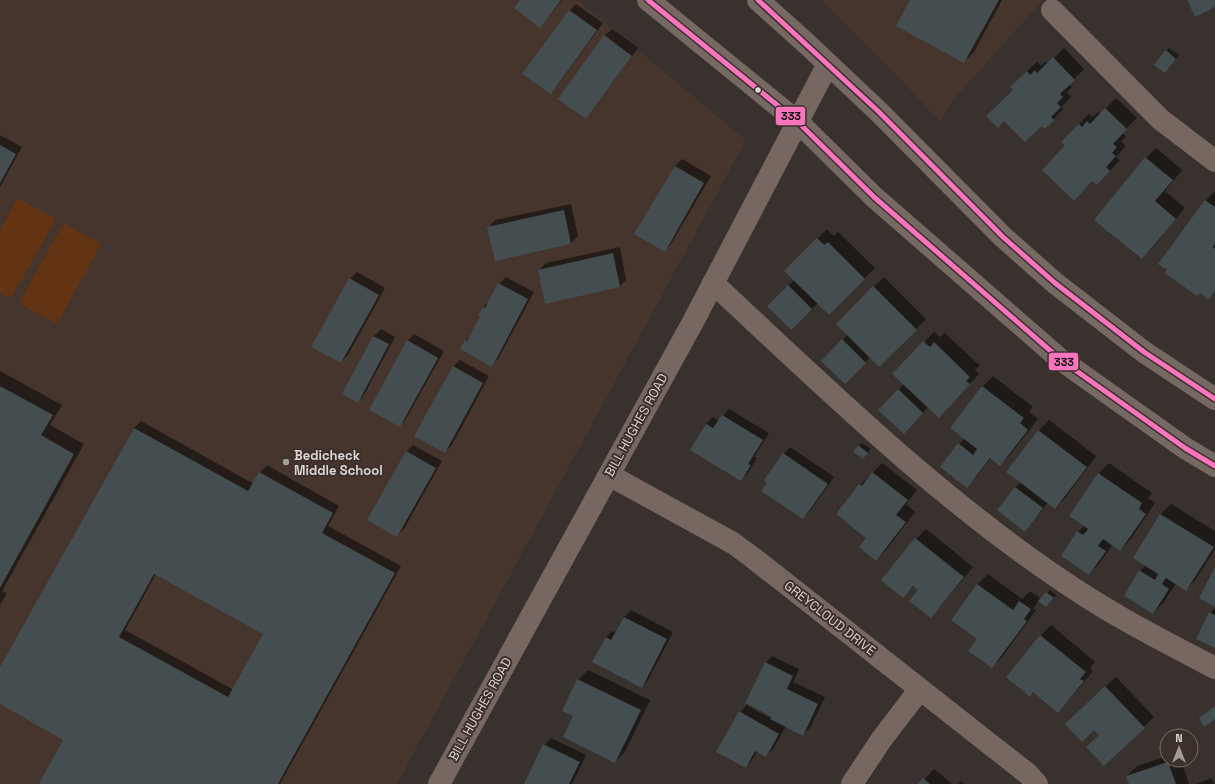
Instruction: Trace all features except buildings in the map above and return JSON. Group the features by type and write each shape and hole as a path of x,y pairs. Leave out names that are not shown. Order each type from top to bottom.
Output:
{"main road":[{"path":"648,0 798,122 874,197 1061,360 1185,448 1215,466"},
{"path":"758,0 879,112 1002,237 1055,283 1144,352 1215,399"}],"street":[{"path":"1052,10 1160,118 1215,161"},
{"name":"BILL HUGHES ROAD","path":"439,784 609,475 828,64"},
{"path":"713,282 890,447 971,514 1072,588 1159,639 1215,668"},
{"name":"GREYCLOUD DRIVE","path":"609,475 733,543 1028,774 1037,784"},
{"path":"852,784 881,740 920,690"}],"shaded area":[{"name":"Bedicheck Middle School","path":"0,0 578,0 746,140 397,784 0,784"},
{"path":"821,0 1043,0 954,99 940,122 890,68"},
{"path":"18,198 56,219 11,298 0,293 0,231"},
{"path":"64,223 101,244 57,324 19,303"}],"transit line":[{"name":"333","path":"648,0 798,122 874,197 1061,360 1185,448 1215,466"},
{"name":"333","path":"758,0 879,112 1003,237 1055,283 1144,352 1215,399"}],"place":[{"name":"Bedicheck Middle School","path":"286,462"}]}
